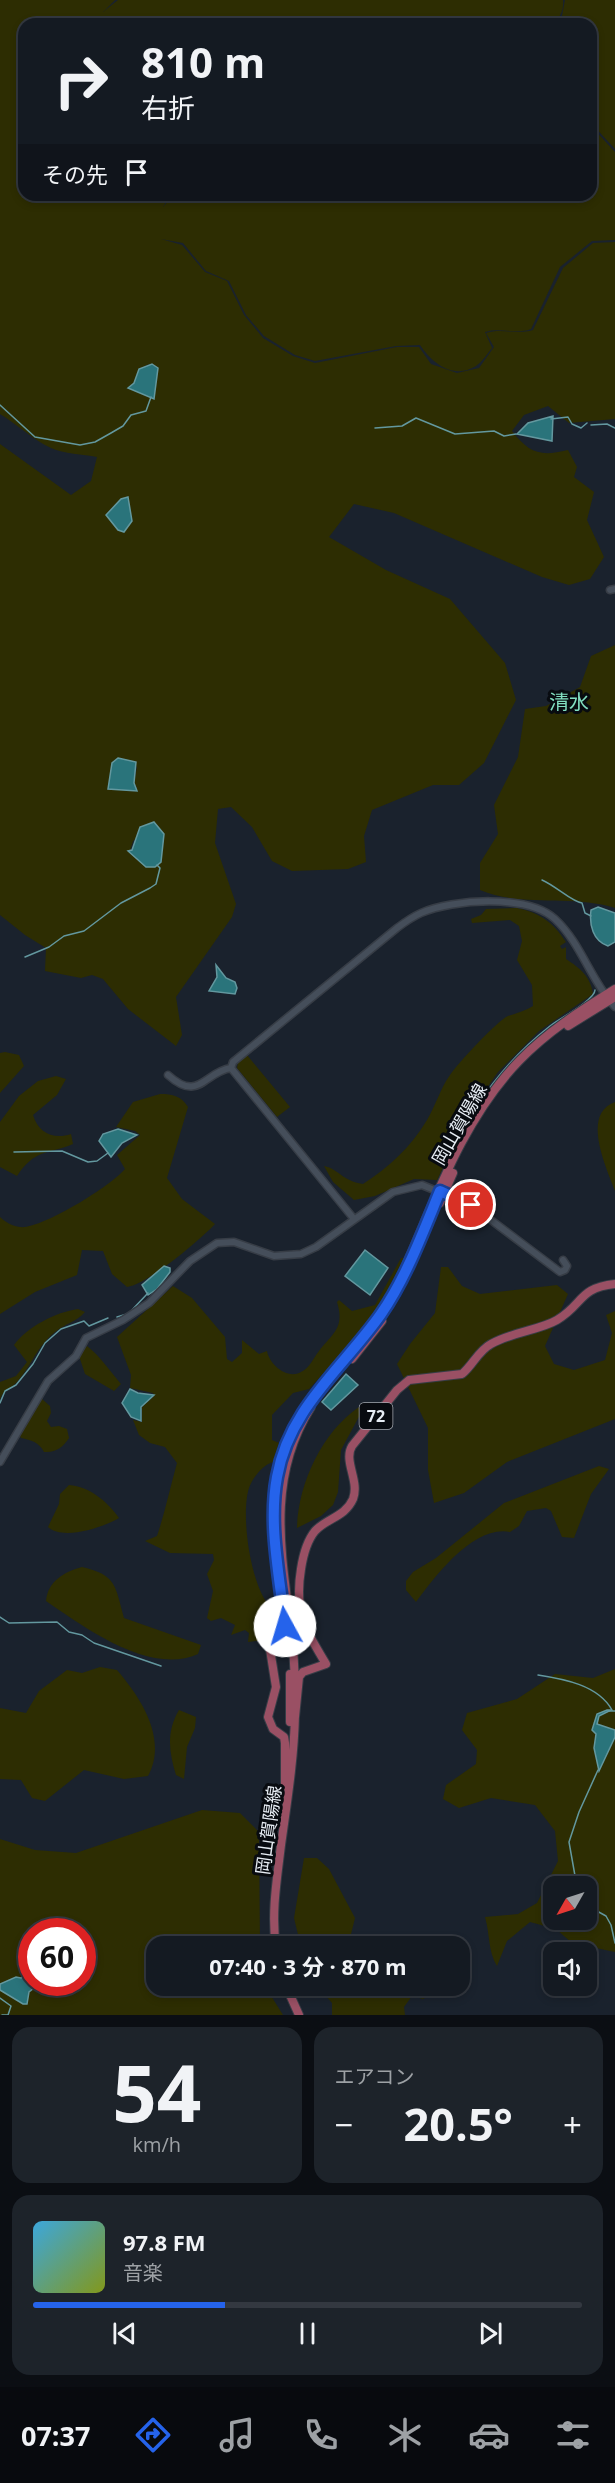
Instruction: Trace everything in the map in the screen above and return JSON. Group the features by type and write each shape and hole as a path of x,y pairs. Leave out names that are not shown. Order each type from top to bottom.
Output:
{"main road":[{"name":"岡山賀陽線","path":"295,1718 291,1639 274,1516 276,1478 285,1447 309,1401 382,1312 468,1141 510,1078 556,1035 611,1000 615,989"},
{"name":"岡山賀陽線","path":"275,1936 273,1917 275,1892 292,1763 299,1677 326,1664 309,1636 297,1597 305,1548 316,1530 340,1516 352,1501 356,1485 350,1449 397,1390 416,1377 450,1377 462,1374 481,1351 492,1343 523,1330 550,1324 565,1315 588,1290 615,1284"},
{"name":"岡山賀陽線","path":"285,1786 285,1743 272,1725 268,1711 276,1687 269,1643 309,1636"},
{"name":"岡山賀陽線","path":"291,1639 298,1663 312,1670"},
{"name":"岡山賀陽線","path":"272,1936 270,1896 290,1737 291,1639"},
{"name":"岡山賀陽線","path":"272,1725 279,1728 286,1725 290,1674"},
{"path":"285,1996 293,2015"},
{"path":"290,1996 299,2015"}],"street":[{"path":"168,1075 184,1086 192,1087 231,1068 240,1055 397,928 421,913 447,905 513,903 546,913 565,931 611,1000"},
{"path":"231,1068 354,1219"},
{"path":"0,1462 48,1381 75,1356 86,1338 123,1320 149,1303 200,1253 217,1243 230,1241 274,1256 292,1256 309,1251 393,1192 408,1186 422,1185 471,1205 560,1272 567,1266 563,1260"}],"shaded area":[{"path":"0,0 115,0 103,12 118,0 563,0 558,18 18,18 18,201 166,201 163,207 168,201 597,201 597,132 615,152 615,240 592,241 560,267 531,329 485,332 492,348 476,366 467,370 444,368 420,345 396,346 315,361 295,355 264,336 246,315 229,281 206,271 183,243 161,239 182,245 205,272 227,281 244,315 263,338 293,356 315,363 397,347 419,347 431,364 457,373 479,368 494,347 486,333 521,332 533,330 563,268 593,243 615,242 615,419 569,423 548,406 524,415 512,431 530,449 542,453 568,450 577,467 574,477 594,492 587,520 604,557 590,579 569,585 542,577 394,513 354,504 329,537 386,570 450,599 505,663 516,700 484,763 459,785 433,785 372,810 364,836 366,862 348,869 292,871 272,861 252,827 231,807 218,809 215,843 236,904 232,917 176,997 182,1035 176,1046 128,1009 103,979 92,975 81,978 45,971 46,948 0,915 0,444 71,495 91,481 97,457 56,450 0,414","holes":["149,364 154,399 128,388 134,383 139,369","121,499 129,504 131,523 118,530 107,513","118,758 137,767 134,783 137,788 109,789 112,763","154,824 163,842 161,862 130,851 133,841"]},
{"path":"565,0 615,0 615,149 597,130 597,18 560,18"},
{"path":"615,645 615,908 581,902 512,898 480,890 480,863 498,834 494,805 518,757 525,709 546,706 580,687 591,656"},
{"path":"517,908 545,919 556,929 566,942 560,946 562,949 566,947 566,959 584,974 593,994 539,1031 498,1072 471,1111 437,1180 414,1179 375,1196 354,1200 333,1182 324,1166 350,1180 363,1184 382,1171 407,1148 421,1130 447,1080 469,1052 503,1019 533,1006 532,985 517,960 522,941 519,926 510,920 472,923 471,919 481,915 486,909"},
{"path":"0,1053 19,1055 24,1066 0,1093"},
{"path":"247,1055 290,1107 277,1117 237,1068 238,1063"},
{"path":"56,1076 66,1079 57,1095 33,1115 43,1131 59,1136 71,1134 73,1144 36,1157 23,1167 17,1176 0,1167 0,1122 19,1096 38,1081"},
{"path":"160,1094 176,1096 188,1107 167,1178 182,1199 215,1224 186,1251 160,1270 127,1287 112,1274 103,1251 82,1250 77,1275 35,1292 0,1314 0,1217 14,1226 30,1226 75,1206 106,1186 125,1169 117,1155 140,1135 135,1131 116,1127 133,1102"},
{"path":"615,1102 615,1191 602,1155 598,1129 599,1118 605,1108"},
{"path":"401,1258 404,1258 379,1307 361,1332 309,1389 293,1393 272,1415 272,1440 279,1443 273,1462 262,1469 249,1488 246,1517 254,1574 260,1591 277,1613 280,1638 248,1642 249,1633 245,1630 231,1635 235,1625 221,1618 211,1621 207,1618 213,1591 207,1574 214,1560 213,1554 170,1553 145,1541 157,1536 177,1463 165,1447 150,1443 139,1435 133,1420 142,1422 142,1407 154,1396 153,1393 130,1388 131,1375 117,1337 173,1286 192,1298 225,1337 227,1359 232,1362 242,1353 242,1340 259,1354 267,1351 271,1361 280,1369 296,1374 307,1368 336,1330 340,1318 337,1302 339,1300 352,1311 375,1305"},
{"path":"441,1267 448,1267 462,1286 480,1294 557,1285 568,1294 545,1346 554,1364 574,1370 605,1360 612,1333 606,1315 615,1311 615,1419 507,1462 464,1493 434,1503 428,1470 428,1428 397,1364 435,1313"},
{"path":"78,1309 85,1312 49,1338 21,1377 5,1391 0,1399 0,1382 16,1376 27,1362 14,1345 20,1338 43,1321"},
{"path":"87,1346 121,1384 114,1391 85,1374 79,1356"},
{"path":"42,1399 50,1406 51,1413 47,1421 51,1427 59,1426 67,1429 69,1438 62,1447 52,1452 44,1452 37,1444 21,1438 19,1434"},
{"path":"359,1407 362,1411 341,1450 338,1492 333,1505 321,1516 297,1528 302,1494 314,1460 334,1430"},
{"path":"599,1466 609,1469 591,1494 574,1538 562,1537 551,1511 546,1508 527,1511 519,1526 510,1532 496,1532 483,1536 457,1554 416,1602 406,1590 406,1581 413,1572 436,1558 504,1503"},
{"path":"69,1485 91,1492 109,1506 119,1518 104,1525 73,1533 63,1533 48,1527 59,1504 60,1494"},
{"path":"82,1567 102,1574 113,1584 124,1618 201,1645 198,1654 179,1659 159,1659 139,1654 98,1635 46,1601 50,1588 58,1578"},
{"path":"100,1667 117,1670 143,1706 153,1734 155,1748 148,1776 124,1779 84,1770 45,1801 32,1798 21,1780 0,1779 0,1708 26,1713 39,1691 67,1670 82,1673"},
{"path":"615,1669 615,1730 597,1724 599,1716 609,1711 599,1713 592,1730 596,1733 594,1748 599,1771 615,1737 615,1952 597,1948 597,1942 571,1942 557,1930 597,1930 597,1876 550,1876 558,1861 555,1831 535,1805 491,1798 459,1808 443,1799 446,1785 476,1764 477,1750 462,1730 467,1713 517,1699 555,1674 593,1678"},
{"path":"179,1710 196,1717 195,1728 187,1747 184,1779 176,1775 170,1750 170,1734"},
{"path":"202,1810 240,1813 259,1832 260,1936 146,1936 146,1996 271,1996 283,2015 0,2015 0,1990 23,2004 27,1996 96,1996 96,1918 18,1918 18,1979 0,1984 0,1839 35,1850 76,1853"},
{"path":"304,1858 317,1858 329,1869 355,1918 351,1934 353,1936 298,1936 294,1918"},
{"path":"543,1891 543,1926 530,1922 507,1941 497,1966 492,1955 485,1917 518,1914 537,1903"},
{"path":"326,1996 412,1996 404,2007 405,2015 332,2015 332,2003"},
{"path":"412,1996 428,1996 423,1999"}],"water":[{"path":"152,364 158,368 154,399 128,388 134,383 139,369"},
{"path":"553,416 552,441 517,434 528,423"},
{"path":"128,497 132,521 124,532 118,530 106,515 121,499"},
{"path":"118,758 136,762 134,783 137,791 108,789 112,763"},
{"path":"154,822 164,834 161,862 155,867 146,867 128,851 132,850 140,827"},
{"path":"598,907 615,913 615,942 608,946 603,944 593,932 591,910"},
{"path":"216,965 226,978 235,982 237,988 235,994 209,991 217,977"},
{"path":"118,1129 137,1135 122,1143 111,1157 99,1141 103,1134"},
{"path":"365,1250 388,1268 370,1295 345,1276"},
{"path":"164,1266 170,1268 170,1272 157,1289 148,1295 142,1285"},
{"path":"346,1374 358,1385 331,1410 322,1402"},
{"path":"130,1389 138,1393 154,1395 141,1407 141,1421 131,1417 122,1403"},
{"path":"611,1710 599,1716 597,1724 615,1730 615,1737 599,1771 594,1748 596,1734 592,1730 597,1714"},
{"path":"18,1977 18,1996 28,1996 27,2004 23,2004 0,1990 0,1984"}],"waterway":[{"path":"0,405 35,437 80,445 95,442 123,426 131,415 146,411 151,397"},
{"path":"551,419 568,417 572,424 581,428 587,423"},
{"path":"375,428 402,426 416,418 455,434 494,431 504,436 516,434"},
{"path":"591,425 607,424 615,428"},
{"path":"25,957 49,947 64,936 84,931 121,903 156,884 160,868 157,865"},
{"path":"542,880 582,903 585,913 591,916"},
{"path":"449,1156 469,1119 505,1069 550,1026 589,999 595,990"},
{"path":"14,1152 62,1151 88,1162 97,1161 108,1153"},
{"path":"131,1311 148,1293"},
{"path":"117,1317 127,1314"},
{"path":"0,1403 5,1391 16,1385 33,1364 45,1343 61,1329 84,1321 89,1326 108,1318"},
{"path":"0,1617 9,1623 57,1622 69,1632 82,1635 94,1643 161,1666"},
{"path":"538,1675 569,1681 589,1689 606,1701 612,1710"},
{"path":"609,1711 615,1711"},
{"path":"575,1876 569,1842 579,1812 598,1770"},
{"path":"597,1911 606,1916 611,1925 615,1943"},
{"path":"0,1998 11,2006 8,2015 2,2015"}],"district":[{"name":"清水","path":"569,701"}],"route":[{"path":"285,1626 274,1498 280,1461 290,1434 309,1401 356,1347 382,1312 395,1290 440,1191 471,1205"}]}
